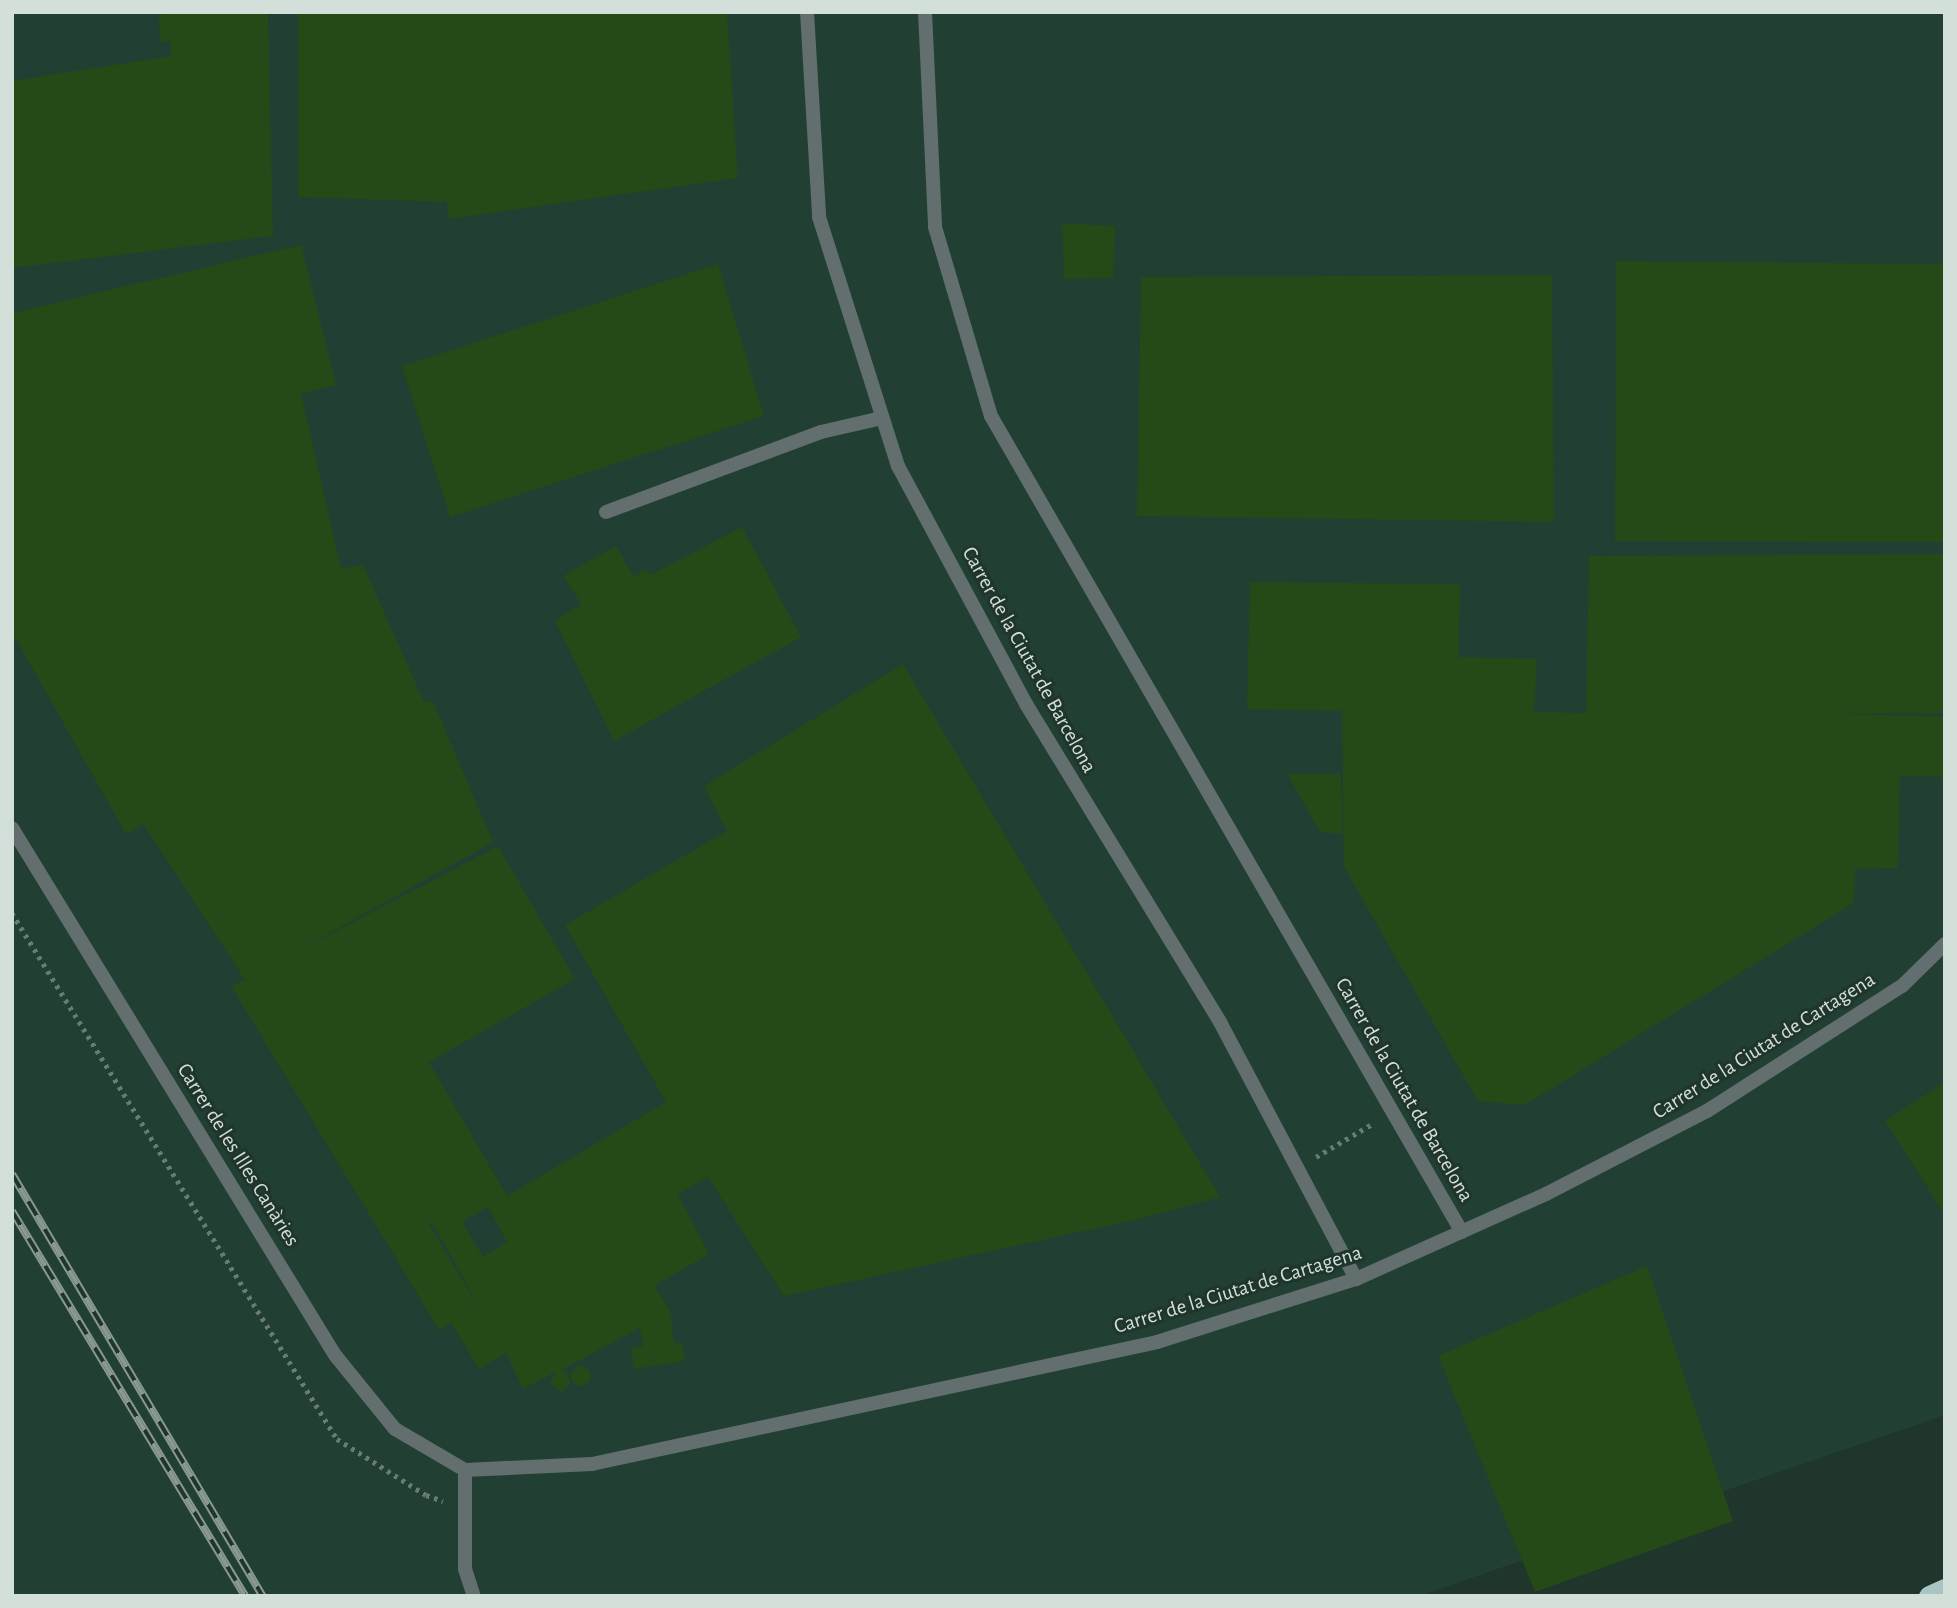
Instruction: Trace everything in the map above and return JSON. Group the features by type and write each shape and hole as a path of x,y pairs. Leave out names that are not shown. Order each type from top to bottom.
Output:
{"highway":[{"path":"1929,1596 1945,1589"}],"street":[{"name":"Carrer de la Ciutat de Barcelona","path":"807,12 819,217 898,466 1026,704 1220,1022 1356,1279"},
{"name":"Carrer de la Ciutat de Barcelona","path":"925,12 935,227 991,416 1462,1232"},
{"path":"606,512 821,432 883,418"},
{"name":"Carrer de les Illes Canàries","path":"12,828 335,1355 395,1429 465,1470"},
{"name":"Carrer de la Ciutat de Cartagena","path":"465,1470 606,1461 1157,1342 1356,1279 1462,1232 1707,1111 1902,986 1945,944"},
{"path":"465,1470 465,1569 474,1596"}],"path":[{"path":"12,914 337,1439 425,1495 465,1509"},
{"path":"1297,1167 1393,1112"}],"shaded area":[{"path":"12,12 1945,12 1945,1415 1419,1596 12,1596"}],"building":[{"path":"164,12 268,12 273,236 12,268 12,81 171,56 170,40 160,42 159,15"},
{"path":"298,12 727,12 738,178 448,219 447,202 298,197"},
{"path":"1062,223 1115,226 1113,278 1064,279"},
{"path":"301,245 336,385 301,394 341,568 363,565 424,702 433,701 493,842 285,958 498,846 575,979 429,1062 507,1196 666,1102 565,925 727,831 704,786 903,664 1220,1197 1139,1219 784,1296 708,1177 678,1194 709,1254 654,1286 670,1311 674,1343 682,1342 685,1361 634,1369 631,1348 643,1346 640,1328 559,1371 567,1371 570,1383 561,1393 550,1382 557,1371 523,1389 506,1353 479,1369 451,1322 440,1331 231,986 245,980 144,825 126,834 12,632 12,313","holes":["488,1207 507,1242 483,1257 462,1222","431,1223 440,1236 485,1318 429,1224"]},
{"path":"1616,261 1945,264 1945,542 1615,541"},
{"path":"718,264 764,416 450,517 402,366"},
{"path":"1552,275 1554,522 1137,516 1141,277"},
{"path":"742,527 801,637 614,741 555,621 581,604 563,576 616,546 634,577 646,568 650,575"},
{"path":"1945,554 1945,713 1824,714 1945,716 1945,777 1900,776 1898,868 1855,869 1854,903 1525,1105 1478,1101 1344,867 1342,711 1247,709 1250,582 1460,584 1459,657 1537,659 1534,712 1586,713 1589,556"},
{"path":"1287,774 1341,774 1343,834 1320,832"},
{"path":"1945,1082 1945,1215 1885,1121"},
{"path":"1647,1266 1733,1521 1535,1592 1438,1356"},
{"path":"581,1366 588,1369 591,1376 588,1383 581,1386 574,1383 571,1376 574,1369"}],"railway":[{"path":"12,1174 263,1596"},
{"path":"12,1211 245,1596"}]}
